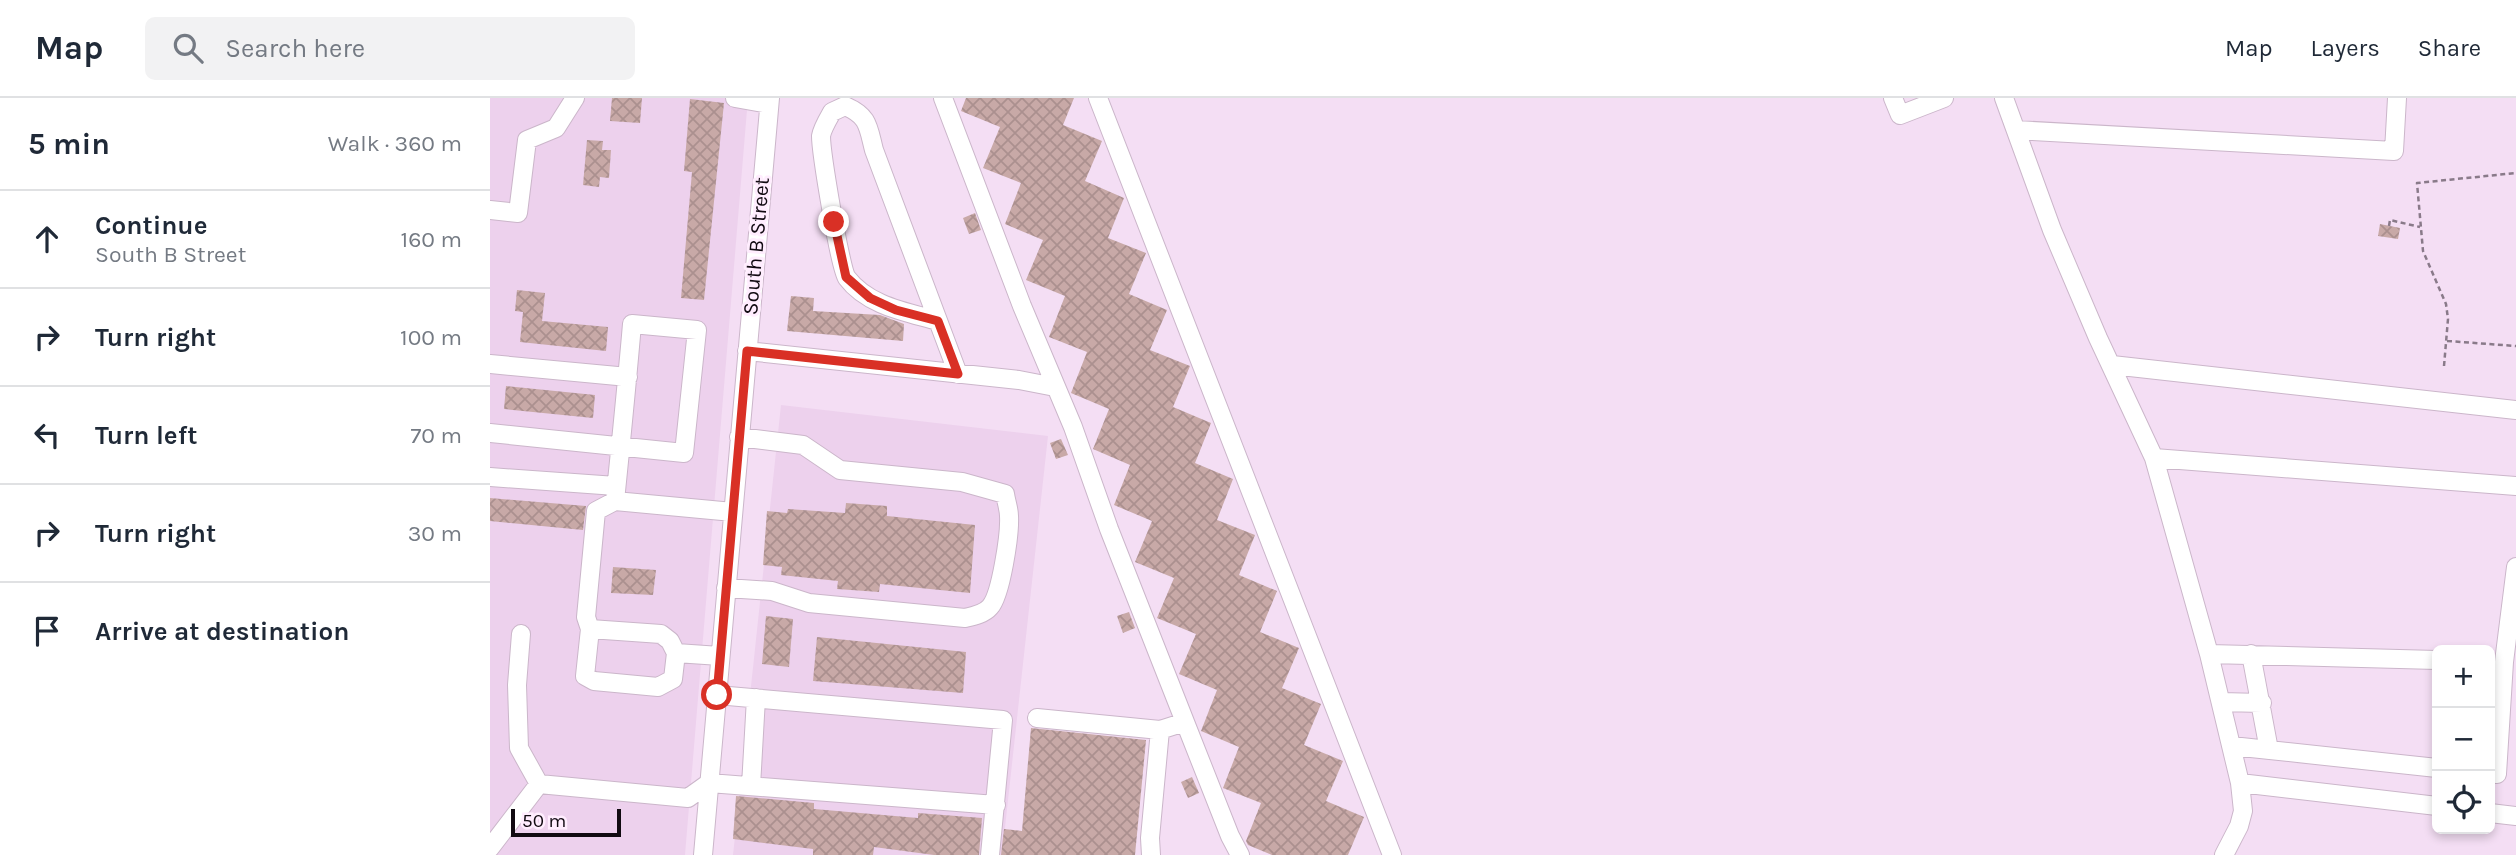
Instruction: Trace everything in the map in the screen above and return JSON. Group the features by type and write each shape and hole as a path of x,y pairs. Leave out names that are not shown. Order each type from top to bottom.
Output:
{"street":[{"path":"490,210 518,213 527,140 556,128 575,98"},
{"path":"735,98 769,101"},
{"path":"943,98 1073,427 1109,529 1230,836 1240,855"},
{"path":"1098,98 1392,855"},
{"path":"1893,98 1900,115 1944,98"},
{"path":"2004,98 2052,230 2098,338 2154,458 2209,654 2240,783 2244,811 2224,855"},
{"path":"2016,130 2394,151 2397,98"},
{"name":"South B Street","path":"703,855 769,101"},
{"path":"938,321 896,310 870,298 846,277 834,222 821,134 832,112 845,106 856,110 866,120 874,150 958,374"},
{"path":"490,433 620,446 684,453 697,330 632,324 628,377 620,446 616,493 596,511 586,617 590,629 585,676 594,681 658,687 673,680 676,653 670,641 661,634 590,629"},
{"path":"747,351 1019,380 1055,387"},
{"path":"490,364 628,377"},
{"path":"2112,365 2516,410"},
{"path":"726,588 772,591 809,603 965,618 983,613 991,607 995,599 1000,587 1009,517 1005,494 962,482 840,470 803,445 739,437"},
{"path":"2154,458 2516,486"},
{"path":"490,477 616,493 733,512"},
{"path":"2495,774 2497,662 2516,567"},
{"path":"521,634 517,685 519,748 539,784"},
{"path":"676,653 720,656"},
{"path":"2209,654 2432,660"},
{"path":"2251,654 2269,750"},
{"path":"717,695 1003,720 990,855"},
{"path":"751,786 756,698"},
{"path":"2221,702 2262,703"},
{"path":"1037,718 1160,730 1185,722"},
{"path":"1151,855 1150,838 1160,730"},
{"path":"2232,746 2432,767"},
{"path":"539,784 688,798 709,783 996,806"},
{"path":"2240,783 2432,805"},
{"path":"490,848 539,784"},
{"path":"2495,814 2516,816"}],"path":[{"path":"2444,366 2447,341 2446,304 2423,251 2417,183 2516,173"},
{"path":"2389,226 2390,220 2420,227"},
{"path":"2447,341 2516,346"}],"shaded area":[{"path":"490,98 748,98 685,855 490,855"},
{"path":"781,405 1048,436 1002,855 733,855"}],"building":[{"path":"612,98 642,98 640,123 610,121"},
{"path":"966,98 1074,98 1063,125 1102,141 1085,181 1124,198 1108,238 1146,253 1129,294 1167,310 1150,350 1190,366 1173,407 1211,423 1195,463 1233,479 1217,520 1255,535 1239,575 1277,591 1260,632 1299,648 1282,688 1321,704 1304,745 1343,761 1326,801 1364,817 1348,855 1272,855 1248,845 1246,841 1261,803 1223,788 1239,747 1201,731 1217,690 1179,674 1196,634 1157,618 1174,578 1135,562 1152,521 1114,505 1130,465 1093,449 1109,409 1071,393 1087,352 1049,337 1065,296 1026,280 1043,240 1005,224 1021,183 983,168 1000,127 961,111"},
{"path":"690,99 724,103 704,300 681,298 692,172 684,171"},
{"path":"587,140 603,141 602,150 611,150 609,178 600,177 599,187 583,185"},
{"path":"975,213 981,230 969,234 963,218"},
{"path":"2380,224 2400,228 2398,239 2378,236"},
{"path":"517,290 545,293 542,321 608,327 606,351 520,342 523,312 515,311"},
{"path":"791,296 814,298 813,311 880,315 904,324 903,341 787,331"},
{"path":"506,386 595,395 593,418 504,409"},
{"path":"1061,439 1068,455 1056,459 1050,443"},
{"path":"490,498 586,506 583,530 490,521"},
{"path":"846,503 887,506 887,516 975,525 970,593 880,584 879,592 837,589 838,581 781,575 782,567 763,565 767,511 787,513 788,509 845,513"},
{"path":"613,567 656,570 653,595 611,593"},
{"path":"1129,612 1135,628 1123,633 1117,616"},
{"path":"766,616 793,619 789,667 762,664"},
{"path":"817,637 966,652 963,693 813,681"},
{"path":"1031,728 1146,740 1135,855 1001,855 1004,829 1022,831"},
{"path":"1192,777 1199,793 1188,798 1181,782"},
{"path":"736,796 814,803 814,809 918,818 918,813 982,818 979,855 934,855 874,847 873,855 813,855 813,849 733,839"}],"route":[{"path":"717,695 747,351 958,374 938,321 896,310 870,298 846,277 834,222"}]}
